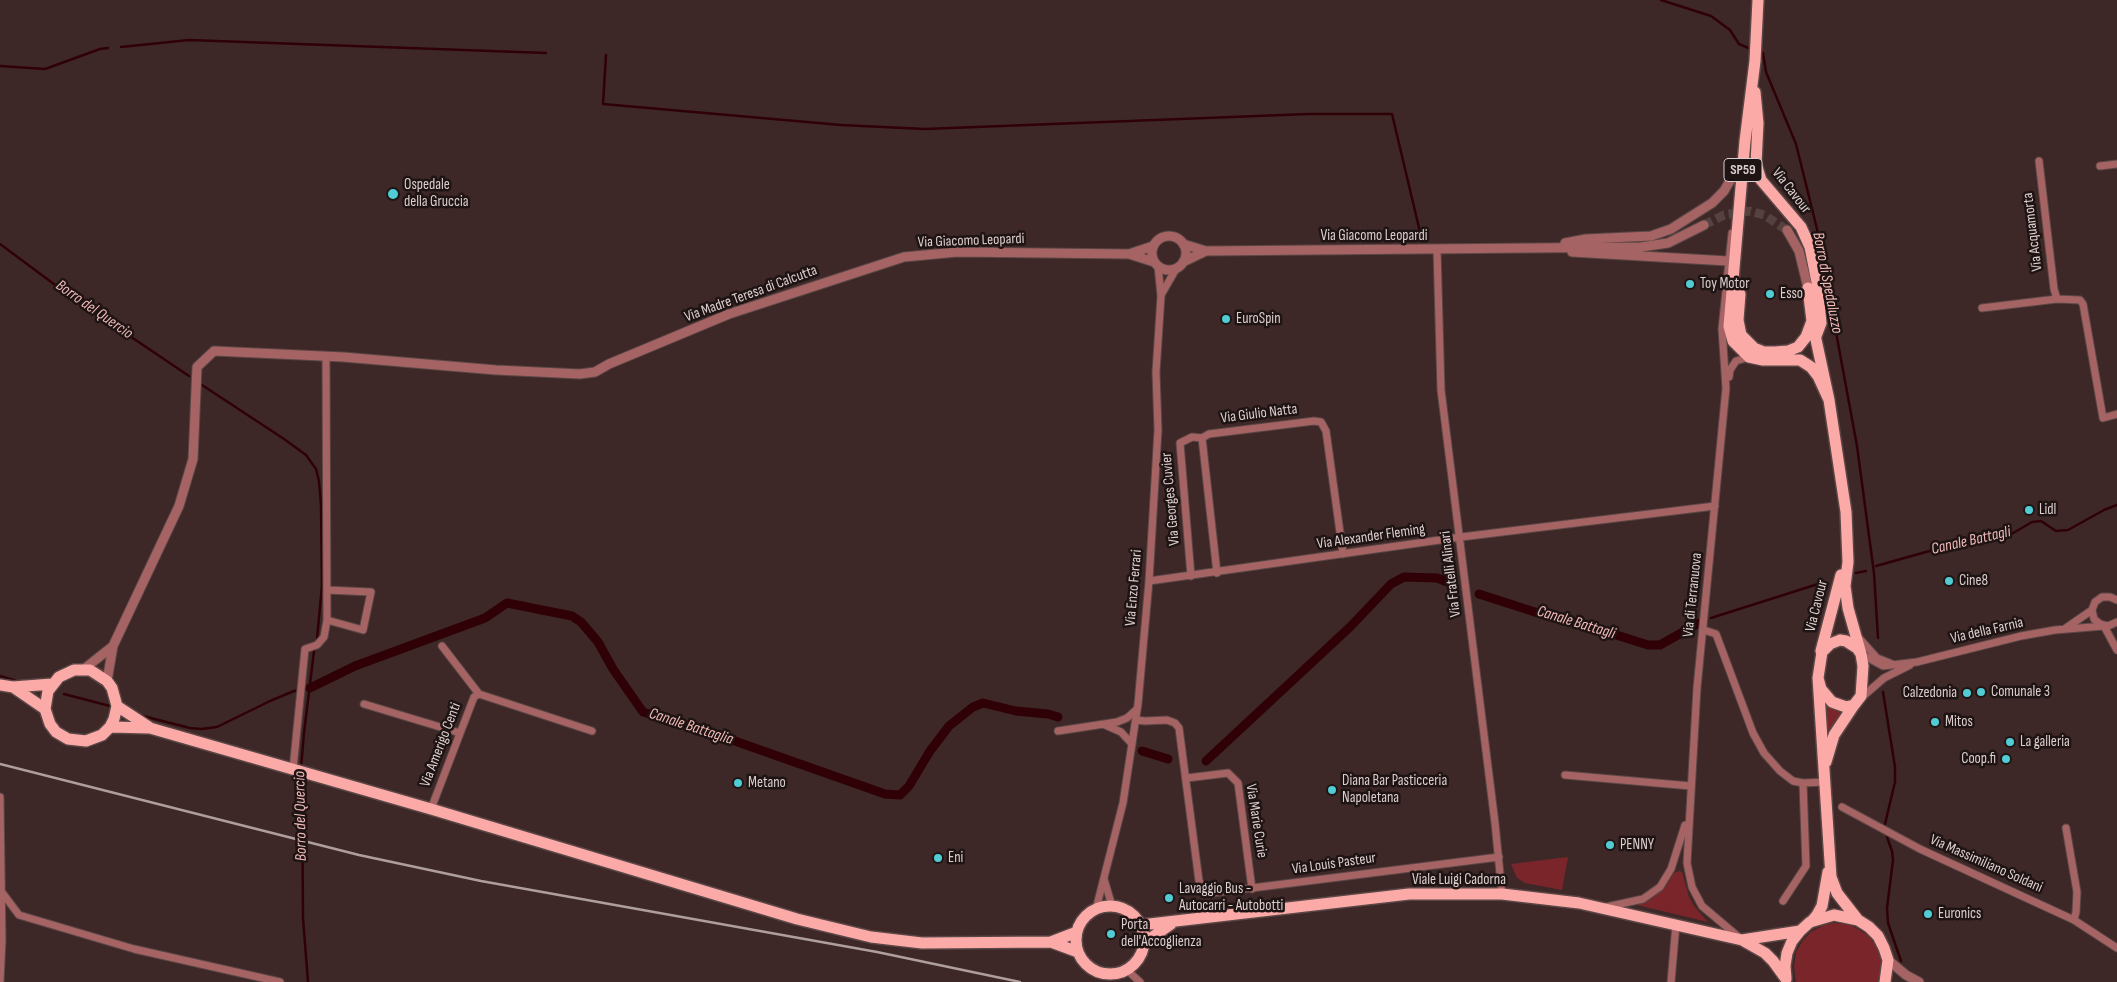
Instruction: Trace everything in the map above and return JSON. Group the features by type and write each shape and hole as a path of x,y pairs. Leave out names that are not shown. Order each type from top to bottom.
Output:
{"main road":[{"name":"SP59","path":"1749,357 1733,341 1729,326 1744,157 1755,61 1758,0"},
{"name":"Via Cavour","path":"1755,61 1757,68 1755,89 1758,122 1756,164 1761,180 1801,227 1810,247 1817,282 1821,323 1816,336"},
{"path":"1755,89 1738,320 1741,335 1754,348 1764,352 1788,351 1798,347 1806,337 1812,321"},
{"name":"Via Cavour","path":"1808,288 1812,321 1829,400 1847,533 1848,562 1845,586 1848,608 1855,627 1864,666 1861,696 1834,735 1824,776"},
{"path":"1749,357 1763,360 1800,360 1811,367 1818,376 1829,400"},
{"name":"Via Cavour","path":"1847,533 1842,572 1820,656 1818,678 1820,732 1831,877 1837,893 1858,920 1878,936 1888,960"},
{"name":"Via Cavour","path":"1820,656 1830,644 1840,640 1850,643 1861,654"},
{"path":"84,670 100,675 107,681 112,688 117,706 110,727 94,739 86,741 68,739 56,732 50,724 45,709 45,700 52,684 67,672 84,670"},
{"path":"1818,678 1821,689 1832,702 1840,707 1856,703"},
{"path":"0,685 13,687 52,684"},
{"path":"13,687 45,709"},
{"path":"117,706 150,728"},
{"path":"110,727 150,728 431,809 796,919 855,934 922,943 1051,942 1077,932"},
{"name":"Via Cavour","path":"1810,922 1822,906 1830,860"},
{"name":"Viale Luigi Cadorna","path":"1141,925 1172,923 1409,894 1536,896 1600,907 1742,940 1765,953 1787,980"},
{"path":"1112,906 1129,912 1141,925 1144,943 1138,958 1127,970 1116,974 1104,974 1084,962 1078,952 1077,932 1081,923 1096,910 1112,906"},
{"path":"1787,980 1785,966 1787,953 1792,941 1810,922 1834,916 1858,920"},
{"name":"Viale Luigi Cadorna","path":"1144,943 1172,923"},
{"name":"Viale Luigi Cadorna","path":"1742,940 1800,931"},
{"path":"1051,942 1078,952"},
{"path":"1885,982 1888,960"}],"street":[{"name":"Via Giacomo Leopardi","path":"1542,247 1586,239 1650,236 1671,229 1712,203 1724,191 1744,157"},
{"name":"Via Acquamorta","path":"2039,161 2054,289 2057,299"},
{"path":"2100,166 2117,164"},
{"name":"Via di Terranuova","path":"1726,388 1722,329 1728,260 1741,189"},
{"name":"Via Giacomo Leopardi","path":"904,257 957,252 1129,254 1153,246 1165,236 1175,237 1183,244 1206,251 1641,247 1668,243 1704,225"},
{"path":"1787,230 1799,251 1808,288"},
{"path":"1161,296 1186,253 1183,244"},
{"path":"1153,246 1152,251 1156,264"},
{"name":"Via Giacomo Leopardi","path":"1542,247 1587,254 1728,260"},
{"name":"Via Fratelli Alinari","path":"1437,250 1441,390 1500,857 1502,894"},
{"name":"Via Giacomo Leopardi","path":"1129,254 1167,270 1180,266 1206,251"},
{"name":"Via Madre Teresa di Calcutta","path":"113,646 179,506 192,459 196,368 214,351 326,356 496,370 580,374 595,372 608,364 729,314 904,257"},
{"name":"Via Enzo Ferrari","path":"1096,910 1123,803 1136,720 1149,581 1158,430 1156,372 1161,296 1156,264"},
{"path":"1982,308 2057,299 2080,300 2083,304 2103,418 2117,414"},
{"path":"293,769 305,649 317,645 324,637 326,620 326,356"},
{"name":"Via di Terranuova","path":"1742,940 1702,906 1692,887 1687,863 1697,688 1726,388 1730,370 1736,361 1749,357"},
{"name":"Via Giulio Natta","path":"1202,438 1209,434 1314,421 1321,422 1326,431 1343,554"},
{"name":"Via Georges Cuvier","path":"1191,576 1180,444 1192,436 1202,438"},
{"path":"1202,438 1217,573"},
{"name":"Via Alexander Fleming","path":"1149,581 1217,573 1461,537 1716,506"},
{"path":"326,620 363,630 371,592 327,590"},
{"name":"Via della Farnia","path":"2063,630 2092,610 2095,602 2102,597 2110,596 2117,600"},
{"path":"2092,610 2094,618 2104,626 2117,650"},
{"name":"Via della Farnia","path":"1861,654 1883,666 1917,662 2021,636 2104,626 2117,622"},
{"path":"1855,627 1867,649 1877,658 1892,664"},
{"path":"1704,630 1716,634 1753,732 1764,753 1780,771 1793,781 1803,784 1824,776"},
{"path":"84,670 113,646"},
{"path":"107,681 113,646"},
{"path":"442,646 479,694 592,731"},
{"name":"Via della Farnia","path":"1856,703 1884,678 1917,662"},
{"name":"Via Amerigo Centi","path":"431,809 474,698 479,694"},
{"path":"364,704 460,733"},
{"path":"1058,731 1105,725 1127,718 1137,708"},
{"name":"Via Louis Pasteur","path":"1136,720 1145,722 1167,720 1175,723 1181,734 1200,882 1204,890 1212,893 1500,857"},
{"path":"1105,725 1121,732 1132,744"},
{"name":"Via Marie Curie","path":"1187,778 1228,773 1238,783 1252,888"},
{"path":"1565,775 1691,786"},
{"path":"1783,901 1806,866 1803,784"},
{"path":"0,796 2,940 0,982"},
{"name":"Via di Terranuova","path":"1600,907 1624,904 1642,899 1660,886 1671,869 1684,832 1690,805"},
{"name":"Via Massimiliano Soldani","path":"1842,807 1920,849 2074,920 2117,948"},
{"path":"2066,828 2077,892 2074,920"},
{"path":"1104,879 1112,906"},
{"path":"1,891 19,915 134,949 280,982"},
{"path":"1671,982 1676,924"},
{"path":"1888,960 1906,975 1919,982"},
{"path":"1127,970 1140,982"}],"shaded area":[{"path":"1826,704 1832,709 1842,712 1828,733 1826,731"},
{"path":"1568,857 1562,890 1525,883 1517,878 1511,864"},
{"path":"1682,872 1689,897 1694,906 1708,922 1637,905 1651,899 1665,887 1674,873"},
{"path":"1833,923 1849,924 1869,936 1877,948 1882,962 1878,982 1796,982 1794,967 1796,952 1804,939 1811,932 1824,925"}],"waterway":[{"name":"Borro di Spedaluzzo","path":"1661,0 1711,16 1730,30 1739,44 1753,50"},
{"path":"121,47 189,40 546,53"},
{"path":"0,66 45,69 100,49 108,48"},
{"name":"Borro di Spedaluzzo","path":"1758,52 1763,53 1766,72 1796,144 1817,229 1857,446 1874,573 1878,638"},
{"path":"606,55 603,104 841,125 925,129 1308,114 1392,114 1420,232"},
{"name":"Borro del Quercio","path":"0,244 66,293 189,376"},
{"name":"Borro del Quercio","path":"202,385 306,455 316,469 321,505 322,585 317,639"},
{"name":"Canale Battagli","path":"1876,566 1965,541 2008,536 2032,522 2041,521 2056,531 2068,530 2117,505"},
{"name":"Canale Battagli","path":"1856,573 1866,571"},
{"path":"1206,761 1350,627 1391,584 1404,577 1437,578 1450,583"},
{"name":"Canale Battagli","path":"1711,618 1818,584"},
{"name":"Canale Battagli","path":"1479,594 1648,645 1660,645 1699,623"},
{"name":"Canale Battaglia","path":"310,688 355,666 485,618 507,603 572,616 581,622 598,642 613,669 643,712 715,734 885,794 900,795 909,786 930,751 949,726 973,707 983,703 1016,711 1048,714 1058,717"},
{"name":"Borro del Quercio","path":"301,768 314,651"},
{"path":"0,676 20,682"},
{"path":"139,715 190,728 217,727 270,701 294,691 310,688"},
{"name":"Borro di Spedaluzzo","path":"1883,692 1895,767 1895,782 1885,824"},
{"path":"64,694 110,706"},
{"name":"Canale Battaglia","path":"1142,751 1168,759"},
{"name":"Borro del Quercio","path":"302,776 303,918 308,982"},
{"name":"Borro di Spedaluzzo","path":"1887,837 1893,860 1887,908 1888,923 1901,961"}],"tunnel":[{"path":"1704,225 1724,215 1750,211 1764,215 1787,230"}],"railway":[{"path":"0,764 359,855 481,881 877,952 1020,982"}],"place":[{"name":"Ospedale della Gruccia","path":"393,194"},
{"name":"Toy Motor","path":"1690,284"},
{"name":"Esso","path":"1770,294"},
{"name":"EuroSpin","path":"1226,319"},
{"name":"Lidl","path":"2029,510"},
{"name":"Cine8","path":"1949,581"},
{"name":"Comunale 3","path":"1981,692"},
{"name":"Calzedonia","path":"1967,693"},
{"name":"Mitos","path":"1935,722"},
{"name":"La galleria","path":"2010,742"},
{"name":"Coop.fi","path":"2006,759"},
{"name":"Metano","path":"738,783"},
{"name":"Diana Bar Pasticceria Napoletana","path":"1332,790"},
{"name":"PENNY","path":"1610,845"},
{"name":"Eni","path":"938,858"},
{"name":"Lavaggio Bus - Autocarri - Autobotti","path":"1169,898"},
{"name":"Euronics","path":"1928,914"},
{"name":"Porta dell'Accoglienza","path":"1111,934"}]}
